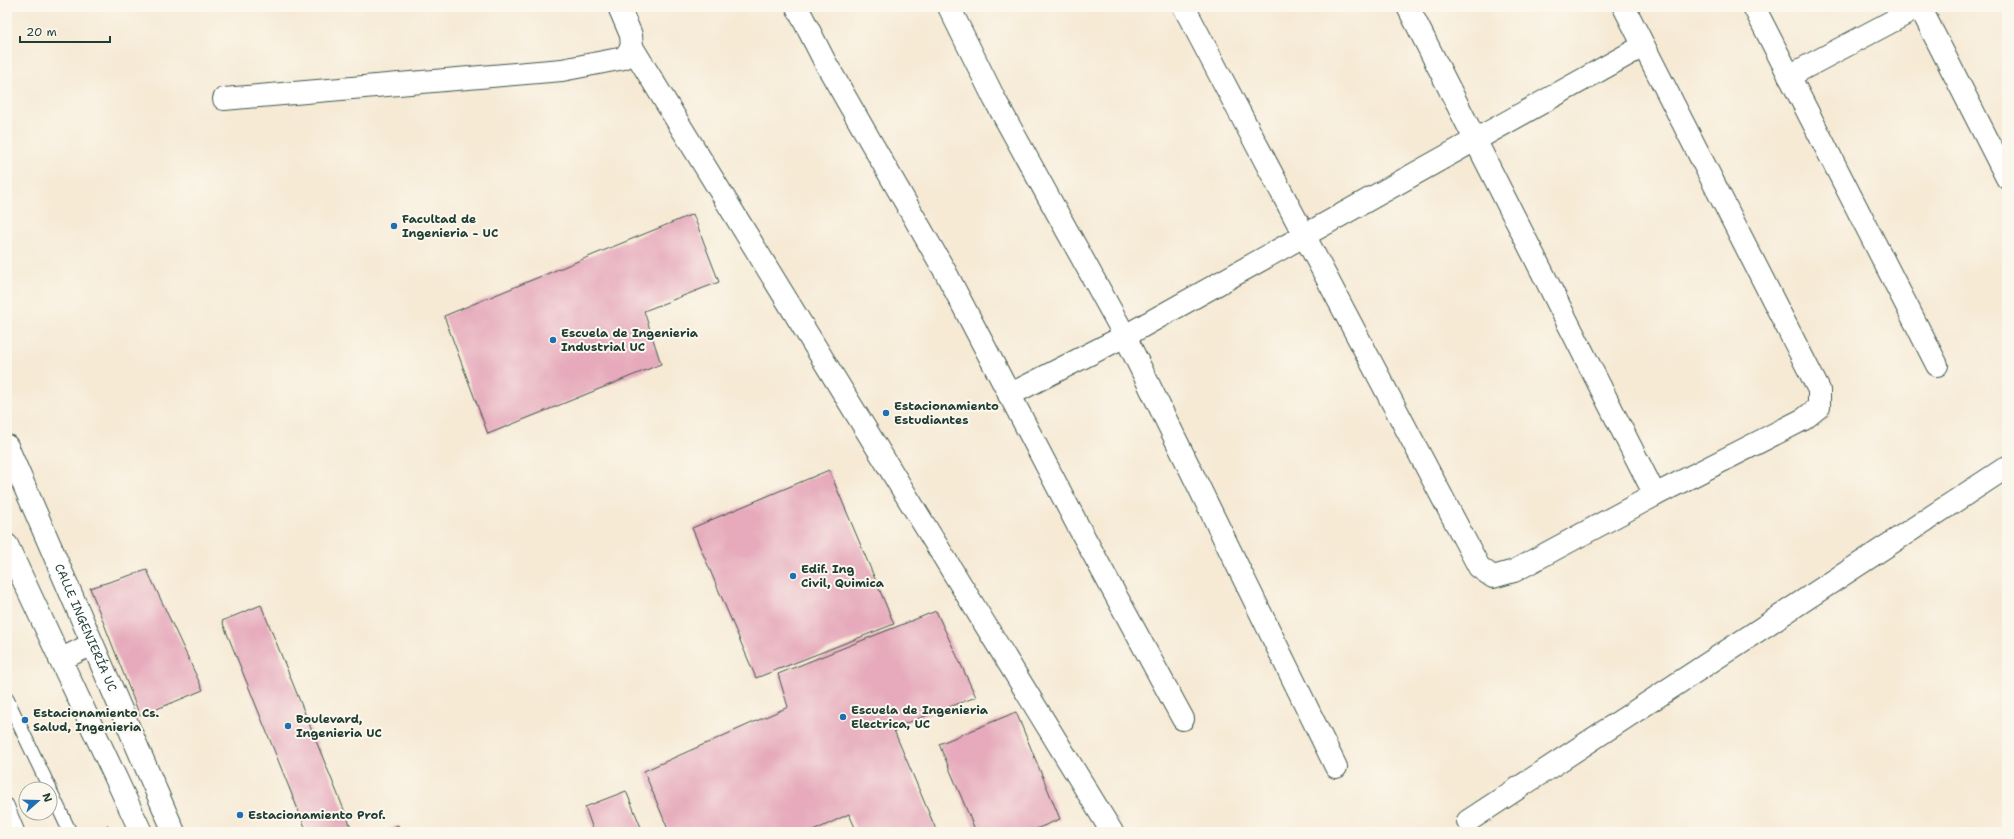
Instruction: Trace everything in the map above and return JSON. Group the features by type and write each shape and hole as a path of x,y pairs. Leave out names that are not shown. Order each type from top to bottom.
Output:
{"street":[{"path":"619,7 631,35 632,47 1112,832"},
{"path":"797,7 825,62 946,273 1077,524 1183,719"},
{"path":"949,7 995,100 1125,336 1336,767"},
{"path":"1184,7 1304,237 1479,566 1493,577 1514,571 1655,495 1804,419 1819,406 1819,390 1624,7"},
{"path":"1408,7 1476,138 1655,495"},
{"path":"1754,7 1938,365"},
{"path":"1789,76 1920,7 2007,178"},
{"path":"1009,394 1125,336 1304,237 1476,138 1643,46"},
{"path":"224,99 562,70 624,58 632,47"},
{"name":"CALLE INGENIERÍA UC","path":"7,446 174,832"},
{"path":"1468,821 2007,467"},
{"path":"7,545 141,832"},
{"path":"60,660 92,644"}],"lane":[{"path":"7,699 46,781"},
{"path":"7,805 18,832"},
{"path":"58,806 70,832"}],"building":[{"name":"Escuela de Ingenieria Industrial UC","path":"693,214 719,282 644,311 661,364 488,434 444,316"},
{"name":"Edif. Ing Civil, Quimica","path":"829,470 894,624 756,678 692,528"},
{"path":"147,570 203,690 140,716 90,588"},
{"name":"Boulevard, Ingenieria UC","path":"261,605 353,832 307,832 222,621"},
{"name":"Escuela de Ingenieria Electrica, UC","path":"936,611 976,697 893,728 937,832 857,832 849,814 811,832 669,832 644,771 788,707 778,674"},
{"path":"1016,712 1060,819 1029,832 976,832 939,744"},
{"path":"626,791 643,832 594,832 585,807"},
{"path":"398,825 401,832 381,832"}],"place":[{"name":"Facultad de Ingenieria - UC","path":"394,226"},
{"name":"Escuela de Ingenieria Industrial UC","path":"553,340"},
{"name":"Estacionamiento Estudiantes","path":"886,413"},
{"name":"Edif. Ing Civil, Quimica","path":"793,576"},
{"name":"Escuela de Ingenieria Electrica, UC","path":"843,717"},
{"name":"Estacionamiento Cs. Salud, Ingenieria","path":"25,720"},
{"name":"Boulevard, Ingenieria UC","path":"288,726"},
{"name":"Estacionamiento Prof.","path":"240,815"}]}
